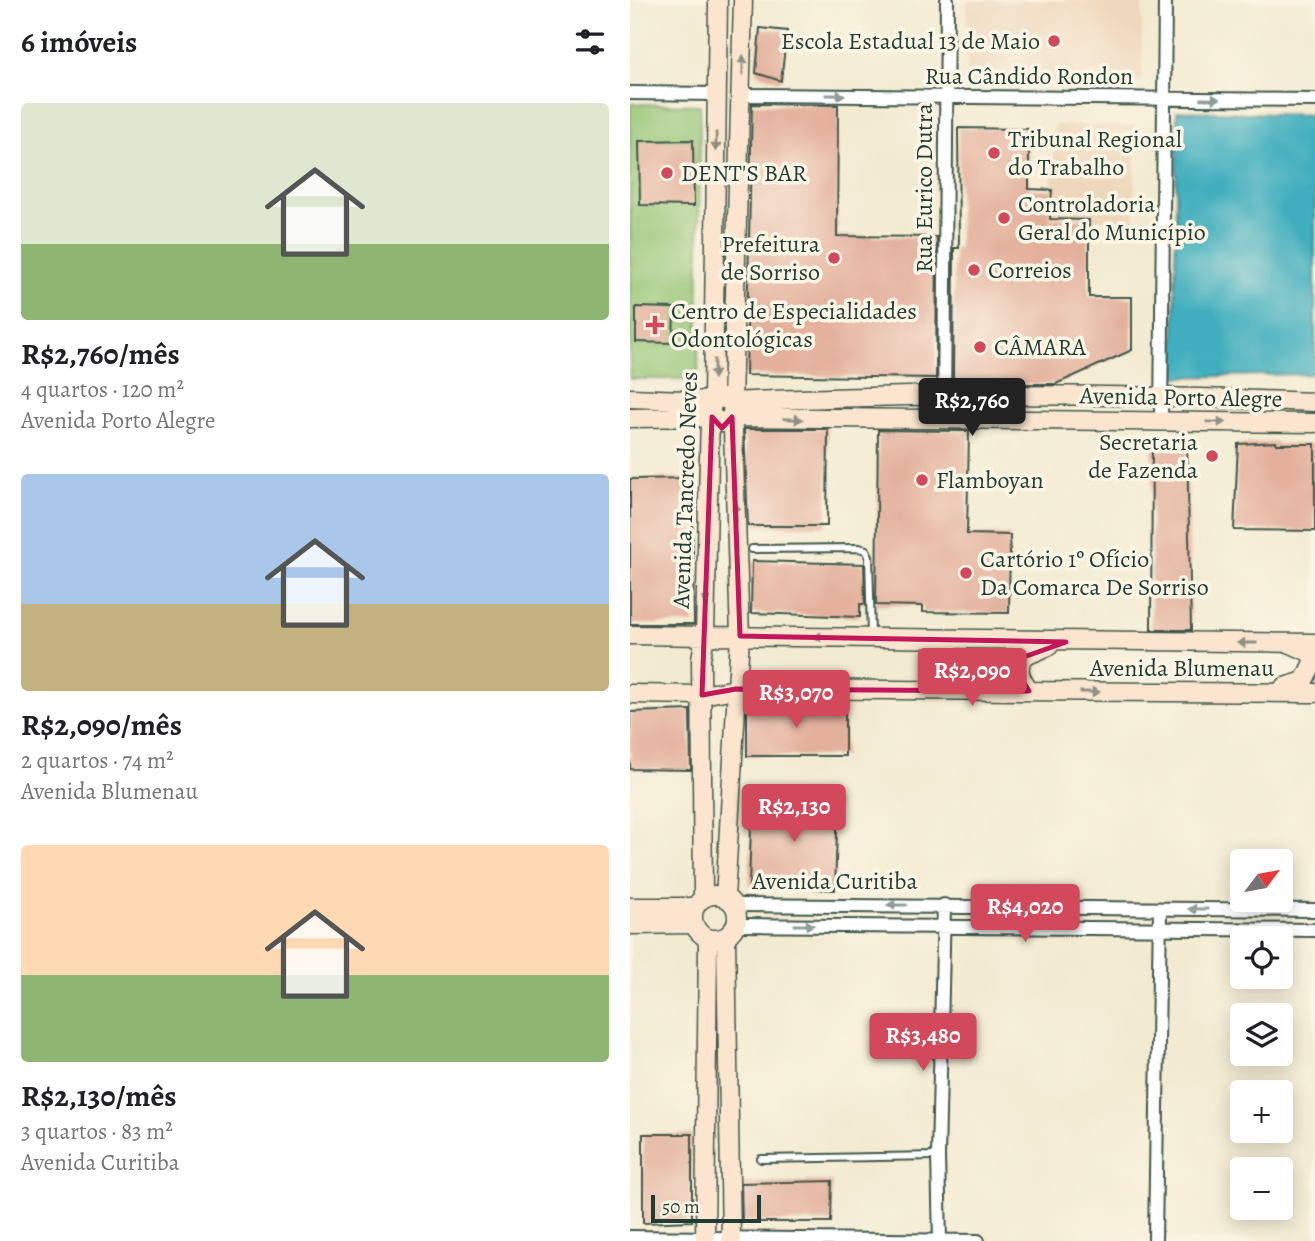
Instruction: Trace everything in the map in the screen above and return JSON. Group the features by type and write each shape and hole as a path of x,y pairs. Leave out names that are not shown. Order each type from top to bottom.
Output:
{"street":[{"name":"Avenida Tancredo Neves","path":"697,910 701,659 705,635 713,409 718,0"},
{"name":"Avenida Tancredo Neves","path":"723,933 729,902 740,636 732,410 743,95 743,0"},
{"name":"Rua Eurico Dutra","path":"944,425 947,0"},
{"path":"1161,422 1165,0"},
{"path":"630,93 717,94"},
{"name":"Rua Cândido Rondon","path":"743,95 1315,100"},
{"name":"Avenida Porto Alegre","path":"630,398 713,409 722,422 732,410 838,397 1161,395 1315,402"},
{"path":"838,397 839,421"},
{"name":"Avenida Porto Alegre","path":"630,418 713,409"},
{"name":"Avenida Porto Alegre","path":"732,410 839,421 944,425 1161,422 1315,424"},
{"name":"Avenida Blumenau","path":"630,635 1315,643"},
{"path":"1029,691 1019,675 1023,657 1039,648 1066,642"},
{"path":"1268,693 1304,681 1312,669 1314,660 1309,652 1290,643"},
{"name":"Avenida Blumenau","path":"630,694 702,695 736,690 1315,693"},
{"path":"630,925 697,910 718,895 729,902"},
{"name":"Avenida Curitiba","path":"729,902 1315,910"},
{"path":"940,1241 938,1156 944,905"},
{"path":"630,907 697,910 723,933 731,1239"},
{"path":"1155,1241 1160,909"},
{"name":"Avenida Curitiba","path":"723,933 944,926 1315,930"},
{"path":"705,1239 723,933"},
{"path":"630,1237 978,1241"}],"lane":[{"path":"752,549 866,550 869,556 871,638"},
{"path":"761,1160 938,1156"}],"highlighted area":[{"path":"712,417 722,428 732,417 740,636 1066,642 1021,658 1019,675 1029,691 736,689 702,695"}],"shaded area":[{"name":"Escola Estadual 13 de Maio","path":"967,0 1142,0 1142,81 967,84"},
{"path":"1054,125 1136,126 1134,220 1050,219"}],"green space":[{"path":"630,104 700,105 698,379 630,379"}],"water":[{"path":"1177,111 1315,115 1315,374 1174,377"}],"building":[{"path":"760,28 787,31 781,81 756,73"},
{"path":"752,104 838,105 837,236 937,237 936,378 746,375"},
{"path":"958,128 1029,129 1029,189 1052,190 1050,219 1089,220 1089,297 1132,297 1132,350 1056,384 953,384 954,248 959,248"},
{"name":"DENT'S BAR","path":"693,140 694,206 640,205 639,141"},
{"name":"Centro de Especialidades Odontológicas","path":"636,307 674,308 673,343 636,342"},
{"path":"744,429 828,429 827,526 748,526"},
{"path":"878,430 969,431 967,534 1010,535 1009,613 923,612 923,606 876,605"},
{"path":"1152,442 1187,443 1191,630 1151,630"},
{"path":"1238,444 1315,444 1315,531 1234,530"},
{"path":"692,478 694,624 630,624 630,479"},
{"path":"752,561 864,564 865,604 860,604 860,617 751,613"},
{"path":"845,704 845,756 747,756 747,705"},
{"path":"690,710 691,770 630,769 630,712"},
{"path":"752,799 838,802 835,890 749,886"},
{"path":"643,1134 692,1134 692,1221 643,1223"},
{"path":"832,1181 831,1222 742,1222 741,1183"}],"place":[{"name":"Escola Estadual 13 de Maio","path":"1054,41"},
{"name":"Tribunal Regional do Trabalho","path":"994,153"},
{"name":"DENT'S BAR","path":"667,173"},
{"name":"Controladoria Geral do Município","path":"1004,218"},
{"name":"Prefeitura de Sorriso","path":"834,258"},
{"name":"Correios","path":"974,270"},
{"name":"Centro de Especialidades Odontológicas","path":"655,325"},
{"name":"CÂMARA","path":"980,347"},
{"name":"Secretaria de Fazenda","path":"1212,456"},
{"name":"Flamboyan","path":"922,480"},
{"name":"Cartório 1º Ofício Da Comarca De Sorriso","path":"966,573"}]}
